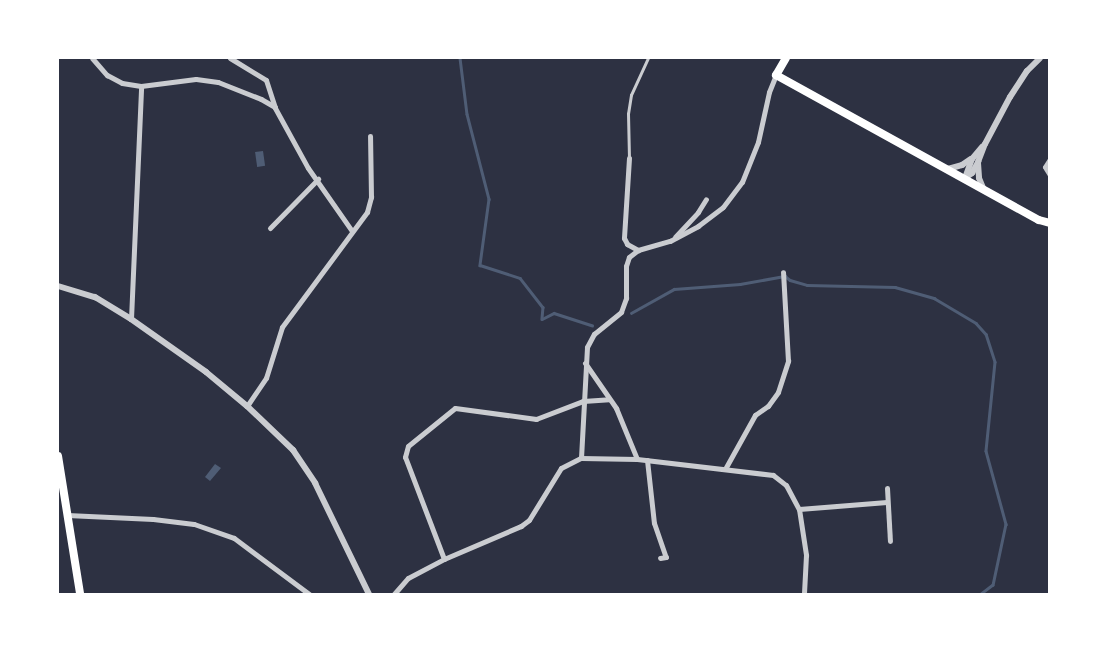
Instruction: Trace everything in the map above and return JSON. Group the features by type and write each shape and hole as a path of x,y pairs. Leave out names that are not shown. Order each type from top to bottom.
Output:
{"main road":[{"path":"786,58 776,75 1039,220 1050,223"},
{"path":"58,456 61,502 67,515 80,594"}],"street":[{"path":"92,58 107,75 122,82 140,86 196,79 218,82 261,99 275,108"},
{"path":"230,58 266,80 275,108 308,168 318,179 352,232"},
{"path":"965,178 972,174 975,160 1010,97 1040,58"},
{"path":"581,458 587,347 594,334 621,312 626,298 626,266 629,257 638,250 670,241 698,226 722,207 742,182 758,142 769,92 776,75"},
{"path":"130,319 140,86"},
{"path":"247,406 266,378 282,326 367,212 371,197 370,136"},
{"path":"629,158 624,238 627,244 638,250"},
{"path":"1050,159 1045,167 1050,175"},
{"path":"948,169 975,160"},
{"path":"975,160 983,188"},
{"path":"270,228 318,179"},
{"path":"670,241 698,212 706,198"},
{"path":"725,469 755,415 768,406 778,392 788,361 783,273"},
{"path":"58,286 95,297 206,372 247,406 293,450 315,483 369,594"},
{"path":"585,363 616,408 637,459"},
{"path":"444,559 405,457 408,446 455,408 536,419 583,402 609,399"},
{"path":"394,594 408,578 444,559 521,526 529,520 561,468 581,458 637,459 773,475 786,484 799,509 806,554 804,594"},
{"path":"648,460 654,523 666,557 660,558"},
{"path":"887,488 890,541"},
{"path":"799,509 887,502"},
{"path":"67,515 152,519 194,524 234,538 308,594"}],"lane":[{"path":"629,158 628,114 631,95 648,58"}],"water":[{"path":"263,151 265,166 257,167 255,152"},
{"path":"215,464 221,468 210,481 205,477"}],"waterway":[{"path":"460,58 467,114 489,199 480,265 520,278 543,307 542,319 554,313 592,325"},
{"path":"631,313 674,289 740,284 785,276 790,280 807,285 895,287 934,298 976,323 986,334 995,362 986,451 1006,524 993,585 981,594"}]}
